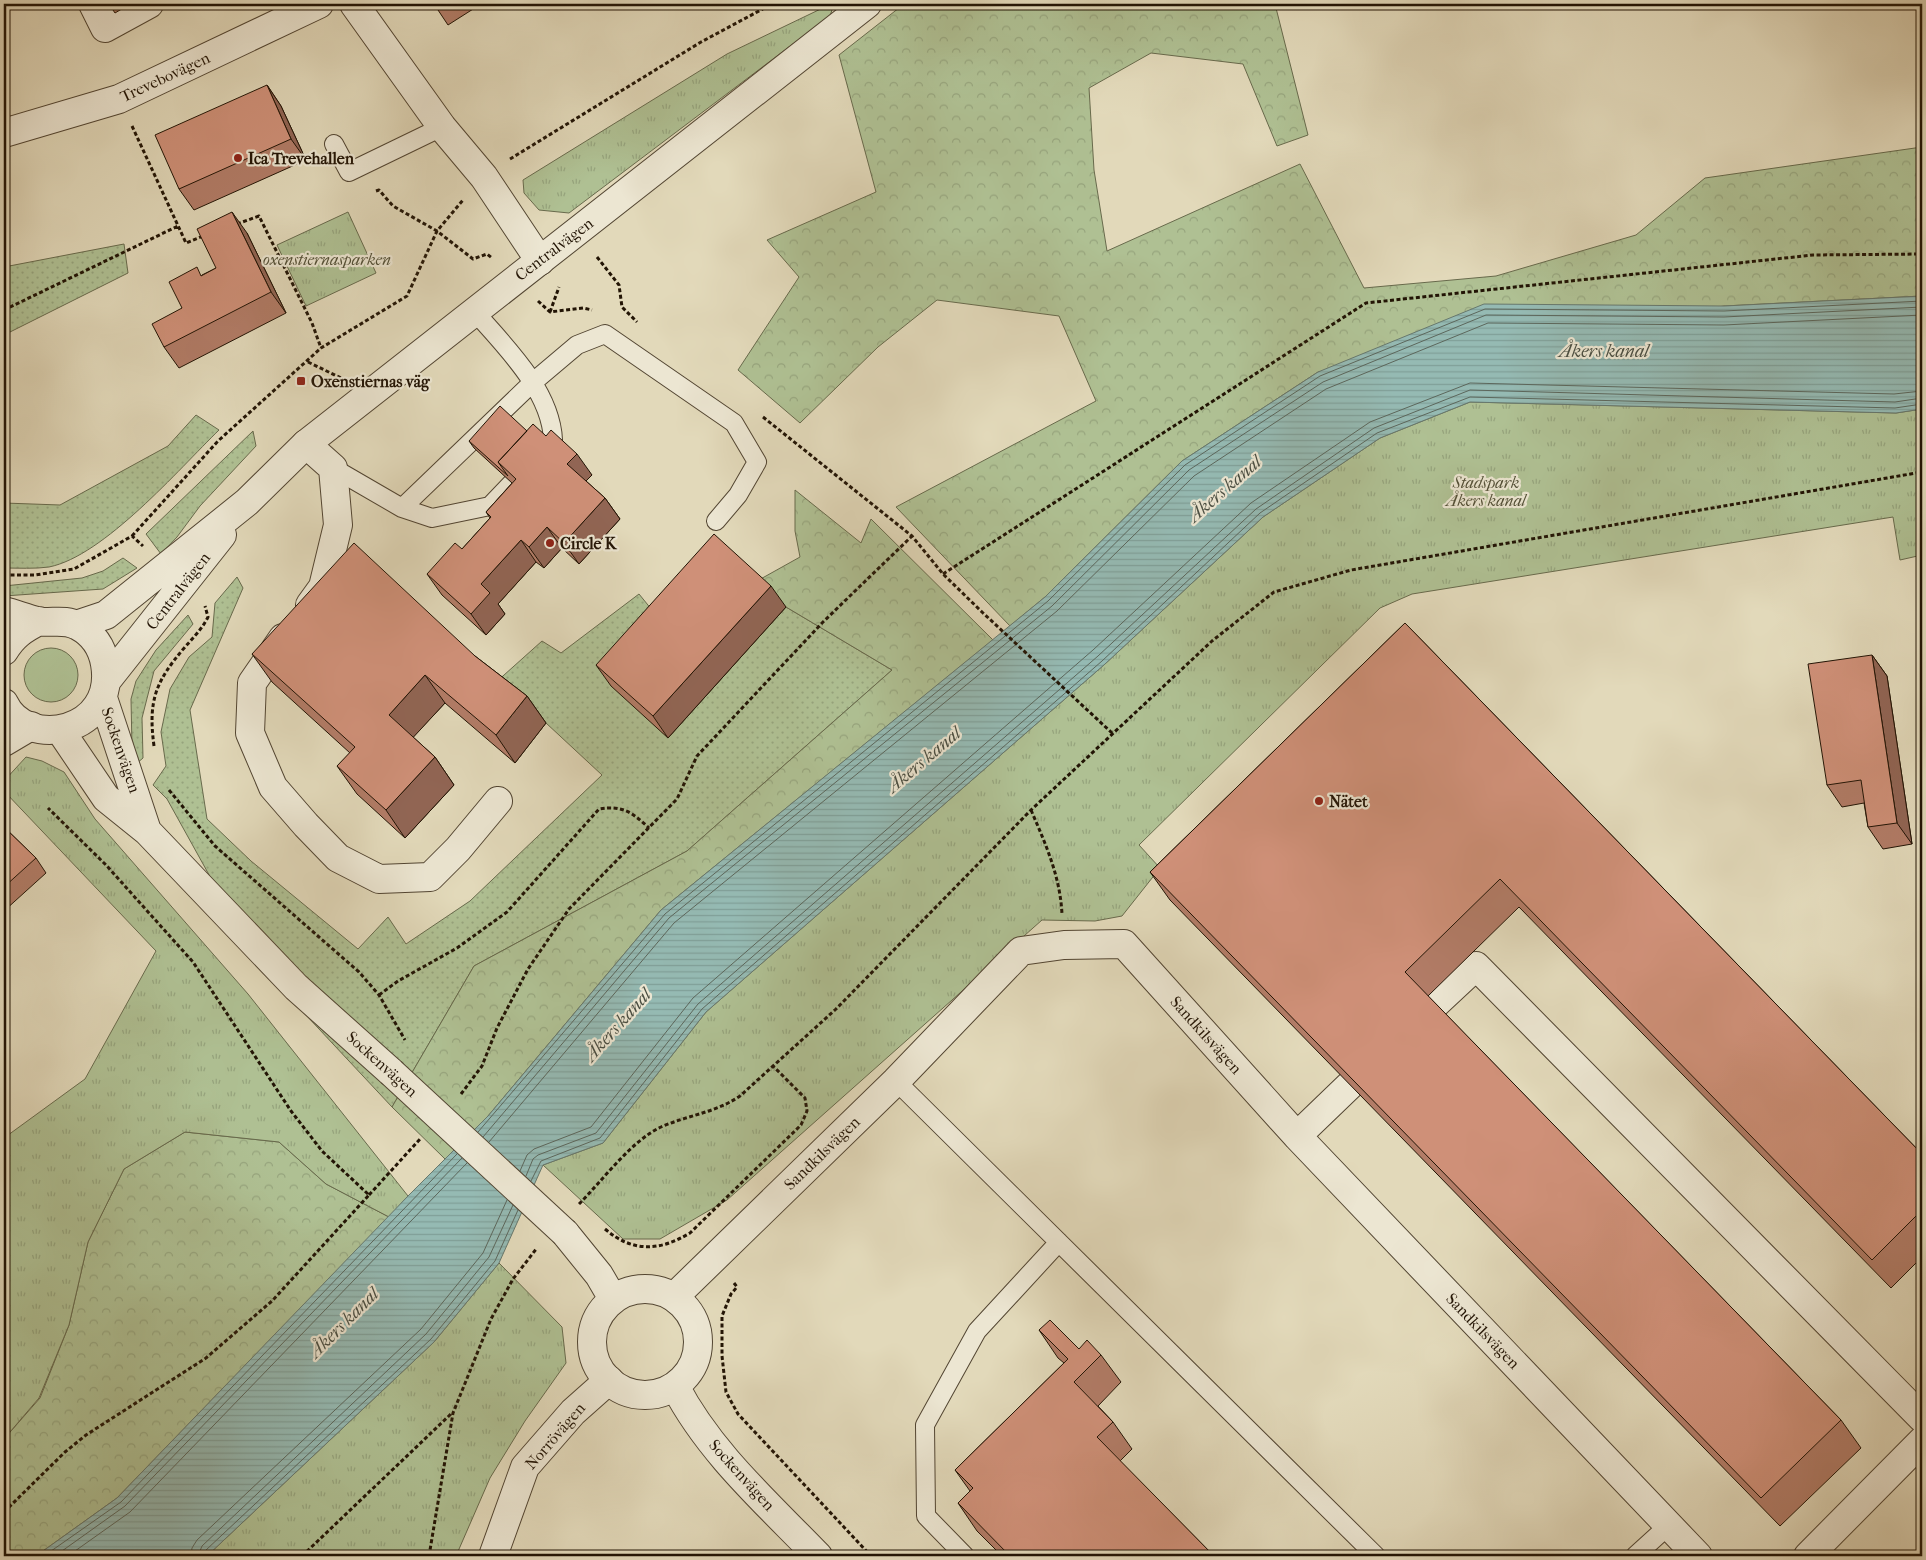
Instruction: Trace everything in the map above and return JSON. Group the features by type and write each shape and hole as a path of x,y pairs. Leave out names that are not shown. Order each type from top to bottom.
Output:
{"street":[{"path":"93,4 105,28 149,4"},
{"name":"Trevebovägen","path":"4,133 119,99 319,4"},
{"path":"354,4 442,127 484,176 540,261"},
{"name":"Centralvägen","path":"105,688 175,576 306,444 516,277 540,261 867,4"},
{"path":"306,444 333,468 338,525 323,587 274,649 252,683 250,733 273,786 306,826 338,858 379,879 430,877 458,849 498,801"},
{"name":"Centralvägen","path":"76,625 106,615 175,576"},
{"name":"Sockenvägen","path":"4,611 39,621 58,620 76,625 92,636 103,652 105,688 147,831"},
{"path":"4,651 11,638 39,621"},
{"name":"Sockenvägen","path":"105,688 92,714 78,724 60,730 106,798 147,831 296,986 392,1072 553,1238 599,1275 613,1299"},
{"path":"4,705 16,718 31,726 60,730"},
{"path":"4,742 31,726"},
{"name":"Sandkilsvägen","path":"674,1296 896,1081 1021,951 1064,945 1124,944 1297,1136 1698,1556"},
{"path":"1431,1008 1476,966 1922,1418"},
{"path":"1297,1136 1350,1085"},
{"path":"640,1289 653,1289 674,1296 695,1320 699,1340 695,1362 684,1379 675,1386 656,1394 636,1394 626,1391 609,1380 596,1363 592,1338 600,1313 613,1299 640,1289"},
{"name":"Norrövägen","path":"493,1556 525,1467 573,1412 609,1380"},
{"name":"Sockenvägen","path":"675,1386 701,1429 729,1463 818,1556"},
{"path":"1808,1556 1922,1441"}],"lane":[{"path":"334,144 349,172 442,127"},
{"path":"333,468 402,508 432,518 490,506 553,440 552,425 544,400 474,311"},
{"path":"402,508 532,383 577,345 605,334 734,423 757,462 738,495 716,521"},
{"path":"896,1081 1376,1556"},
{"path":"965,1556 926,1516 925,1425 976,1331 1059,1242"},
{"path":"1635,1556 1668,1525"}],"path":[{"path":"4,575 35,575 74,569 132,536 218,440 308,362 321,348 407,296 437,231 484,176 701,42 772,4"},
{"path":"119,99 186,242 204,236"},
{"path":"369,193 379,190 393,206 437,231 473,259 487,254 516,277"},
{"path":"232,226 259,216 312,322 321,348"},
{"path":"4,310 178,226"},
{"path":"943,574 1366,303 1813,255 1922,254"},
{"path":"597,256 618,285 622,307 641,325"},
{"path":"550,312 560,285"},
{"path":"308,362 343,379"},
{"path":"575,1208 644,1137 662,1127 723,1108 740,1096 836,1008 1031,810 1112,733 1212,641 1274,592 1351,570 1922,472"},
{"path":"132,536 206,608 208,617 204,625 166,669 156,688 152,727 156,755"},
{"path":"458,1098 482,1066 497,1028 528,969 570,909 677,799 697,756 823,622 912,536"},
{"path":"982,612 1112,733"},
{"path":"167,785 187,814 215,846 360,972 379,995 406,1042"},
{"path":"379,995 398,981 457,948 507,912 598,809 614,806 634,814 649,828"},
{"path":"48,808 106,865 193,962 292,1111 322,1150 369,1195"},
{"path":"1031,810 1052,858 1060,891 1064,945"},
{"path":"598,1223 628,1244 648,1248 669,1245 685,1236 801,1125 807,1111 805,1098 772,1066"},
{"path":"4,1512 64,1452 86,1435 206,1358 272,1301 426,1132"},
{"path":"685,1236 737,1286 722,1316 722,1356 726,1392 738,1414 871,1556"},
{"path":"429,1556 453,1413 491,1319 513,1279 553,1238"},
{"path":"302,1556 453,1413"}],"green space":[{"path":"834,4 830,16 569,213 539,210 524,193 523,180 727,54"},
{"path":"904,4 1275,4 1308,135 1277,146 1243,64 1151,53 1089,88 1094,170 1107,251 1300,164 1364,288 1496,276 1636,235 1705,178 1922,147 1922,296 1724,306 1318,372 1182,461 1045,597 1010,626 896,507 1096,401 1059,316 937,300 878,347 800,423 738,370 799,277 767,240 876,192 839,55"},
{"name":"oxenstiernasparken","path":"348,212 376,273 306,306 277,245"},
{"path":"124,244 128,273 4,335 4,267"},
{"name":"Stadspark Åkers kanal","path":"1470,402 1896,413 1922,409 1922,555 1900,560 1893,517 1412,594 1380,608 1139,845 1160,868 1122,916 1095,921 1042,920 727,1200 660,1239 623,1239 543,1165 603,1143 706,1012 1105,664 1263,517 1380,438"},
{"path":"196,415 219,430 162,488 116,529 70,560 49,567 4,568 4,503 60,505 168,446"},
{"path":"253,431 256,446 200,506 177,537 161,554 146,534"},
{"path":"795,490 861,543 871,519 993,640 661,910 488,1116 445,1159 392,1107 474,966 687,851 892,670 786,607 757,581 800,557 795,531"},
{"path":"123,558 137,568 103,589 4,596 4,586 82,578 103,571"},
{"path":"237,577 243,588 190,710 207,819 251,861 358,949 388,917 406,944 470,901 602,775 546,723 494,684 542,641 561,653 639,594 665,626 786,607 892,670 687,851 474,966 392,1107 290,998 223,900 167,799 153,785 166,766 161,732 170,689 189,657 212,637 215,603"},
{"path":"188,615 193,624 154,671 142,718 143,758 136,764 132,748 131,699 136,681 156,650"},
{"path":"46,648 56,648 66,652 74,660 78,675 74,690 66,698 56,702 46,702 36,698 28,690 24,680 24,670 28,660 36,652"},
{"path":"26,757 42,761 64,772 95,819 248,994 408,1196 389,1217 326,1184 279,1142 185,1132 124,1169 88,1242 69,1325 39,1398 4,1439 4,1138 85,1079 156,951 4,791 4,781"},
{"path":"185,1132 279,1142 326,1184 389,1217 117,1498 36,1556 4,1556 4,1439 40,1398 69,1325 88,1242 124,1169"},
{"path":"499,1263 562,1327 566,1363 525,1421 490,1478 456,1556 207,1556 434,1342"}],"water":[{"name":"Åkers kanal","path":"1922,296 1922,409 1896,413 1470,402 1380,438 1263,517 1105,664 706,1012 603,1143 543,1165 499,1263 434,1342 207,1556 36,1556 117,1498 408,1196 488,1116 661,910 1045,597 1182,461 1318,372 1484,304 1724,306"}],"building":[{"path":"434,4 449,4 438,10"},
{"path":"267,85 291,139 179,189 155,135"},
{"path":"232,212 271,292 164,347 152,324 182,308 169,282 197,267 201,276 216,268 197,229"},
{"path":"500,406 527,431 498,462 508,476 469,441"},
{"path":"533,424 546,436 551,430 577,454 567,464 605,498 564,543 547,527 529,547 521,540 481,584 490,593 471,614 427,574 455,543 462,549 491,517 486,512 516,479 498,462"},
{"path":"714,534 771,586 653,716 596,665"},
{"path":"354,543 475,656 527,696 496,735 425,675 389,715 435,757 386,810 337,766 355,747 252,654"},
{"path":"1405,623 1922,1154 1922,1210 1872,1260 1500,879 1405,972 1841,1420 1761,1498 1150,872"},
{"path":"1872,655 1897,823 1868,827 1861,780 1827,785 1808,664"},
{"path":"4,827 36,858 4,887"},
{"path":"1050,1320 1079,1349 1087,1340 1101,1355 1074,1382 1113,1422 1097,1437 1214,1556 1010,1556 958,1503 973,1488 955,1470 1068,1359 1039,1330"},
{"path":"717,1552 721,1556 712,1556"}],"place":[{"name":"Ica Trevehallen","path":"238,158"},
{"name":"Oxenstiernas väg","path":"301,381"},
{"name":"Circle K","path":"550,543"},
{"name":"Nätet","path":"1319,801"}]}
